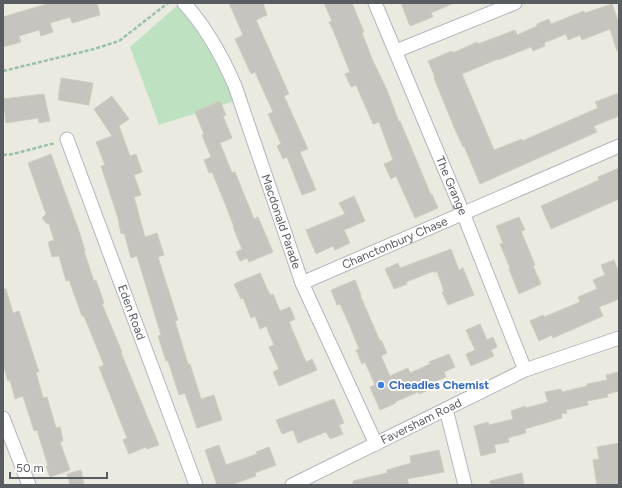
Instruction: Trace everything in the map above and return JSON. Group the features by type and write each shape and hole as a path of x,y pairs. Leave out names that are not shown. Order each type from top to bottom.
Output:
{"street":[{"name":"Macdonald Parade","path":"184,3 212,40 225,63 302,283 376,444"},
{"name":"The Grange","path":"375,3 464,213 525,370"},
{"path":"396,51 515,3"},
{"name":"Eden Road","path":"67,139 196,485"},
{"name":"Chanctonbury Chase","path":"302,283 619,146"},
{"name":"Faversham Road","path":"292,485 525,370 619,338"},
{"path":"446,409 465,485"},
{"path":"3,418 29,485"}],"path":[{"path":"3,71 94,49 119,41 168,3"},
{"path":"3,155 13,154 67,139"}],"green space":[{"path":"179,4 210,51 235,101 159,125 130,47"}],"building":[{"path":"50,3 97,3 100,15 72,23 70,17 50,23 53,32 41,36 39,30 19,36 21,42 3,47 3,17"},
{"path":"229,3 263,3 267,15 256,20 289,94 284,96 308,149 300,152 316,190 302,195 287,157 283,159 277,146 281,144 268,114 273,112 255,72 251,74 235,39 243,35"},
{"path":"324,3 352,3 364,32 362,33 373,61 438,208 415,218 396,176 391,179 384,164 393,160 379,122 373,124 356,85 351,87 345,74 350,72 329,22 332,21"},
{"path":"401,3 454,3 431,13 433,17 410,26"},
{"path":"612,4 619,23 619,51 617,51 610,29 582,40 580,35 568,40 566,34 544,43 545,46 533,51 531,47 462,74 494,150 522,139 522,141 598,108 595,102 619,93 619,116 594,126 597,132 480,184 464,146 463,147 454,127 428,61 452,51 453,53 477,42 478,44 515,30 517,35 549,19 551,24 584,11 585,13"},
{"path":"61,78 93,83 89,105 58,100"},
{"path":"44,94 50,121 39,123 38,118 6,123 3,99"},
{"path":"112,96 129,119 119,126 130,156 136,154 142,172 134,175 141,195 134,197 145,237 157,233 164,255 158,257 178,320 175,321 188,364 190,364 201,399 214,395 222,420 197,428 185,393 179,395 168,361 166,361 158,336 161,335 137,256 131,258 124,233 121,234 118,218 101,166 105,165 96,142 112,136 94,109"},
{"path":"220,101 226,115 223,116 232,138 220,143 232,173 235,172 254,219 258,217 273,252 249,262 247,258 240,261 236,252 242,249 212,172 209,173 204,160 211,157 195,112"},
{"path":"51,154 80,234 94,281 96,280 100,291 104,303 102,304 159,445 147,449 146,447 129,454 123,440 127,438 99,367 104,365 84,316 82,316 69,280 66,281 59,256 52,257 48,242 54,240 49,224 42,218 46,214 28,163"},
{"path":"619,168 619,199 551,229 541,206 599,180 598,177"},
{"path":"354,196 365,221 344,230 350,243 335,250 333,246 316,254 306,230 345,214 339,203"},
{"path":"519,217 525,230 521,231 541,284 519,294 500,244 503,243 496,226"},
{"path":"451,249 459,270 463,268 474,295 448,305 442,292 444,291 437,271 406,282 407,284 394,289 385,269 398,263 400,268"},
{"path":"614,260 619,273 619,299 599,307 603,316 553,338 552,335 539,341 530,321 543,315 544,317 580,302 578,297 597,289 593,280 605,275 601,265"},
{"path":"260,273 270,295 273,294 280,311 290,307 295,319 289,322 306,362 312,359 317,370 279,386 273,372 279,369 269,347 274,345 266,326 260,329 255,316 251,318 243,298 241,299 234,284"},
{"path":"355,280 380,341 381,340 387,353 381,356 390,376 408,368 410,373 430,364 429,362 449,354 455,367 444,372 446,377 429,384 431,389 419,394 418,392 380,410 370,387 375,385 365,362 362,364 356,350 359,349 349,324 340,304 337,305 331,290"},
{"path":"3,289 6,289 13,313 19,311 39,372 36,372 43,398 47,397 56,428 60,427 63,441 60,442 70,470 50,477 37,430 34,431 23,396 15,399 10,380 8,381 3,364"},
{"path":"480,324 487,340 493,337 497,347 491,350 494,356 471,366 466,354 475,350 466,330"},
{"path":"619,372 619,391 607,394 608,397 587,401 588,405 566,410 567,413 561,414 562,418 525,429 526,433 508,438 509,442 494,445 496,452 481,456 474,426 488,422 489,425 513,419 511,411 525,406 526,408 548,402 545,392 561,389 562,392 587,386 587,384 607,380 606,375"},
{"path":"334,399 344,423 339,425 343,434 330,439 326,432 298,443 293,430 282,434 276,420"},
{"path":"619,443 619,485 597,485 593,460 599,459 597,447"},
{"path":"219,445 226,465 257,454 256,452 269,447 276,465 255,473 256,476 231,485 217,485 205,450"},
{"path":"439,450 444,472 407,479 409,485 353,485 353,481 387,473 387,470 411,463 410,456"},
{"path":"81,470 84,485 70,485 67,474"},
{"path":"522,473 524,485 491,485 490,481"}],"place":[{"name":"Cheadles Chemist","path":"381,385"}]}
